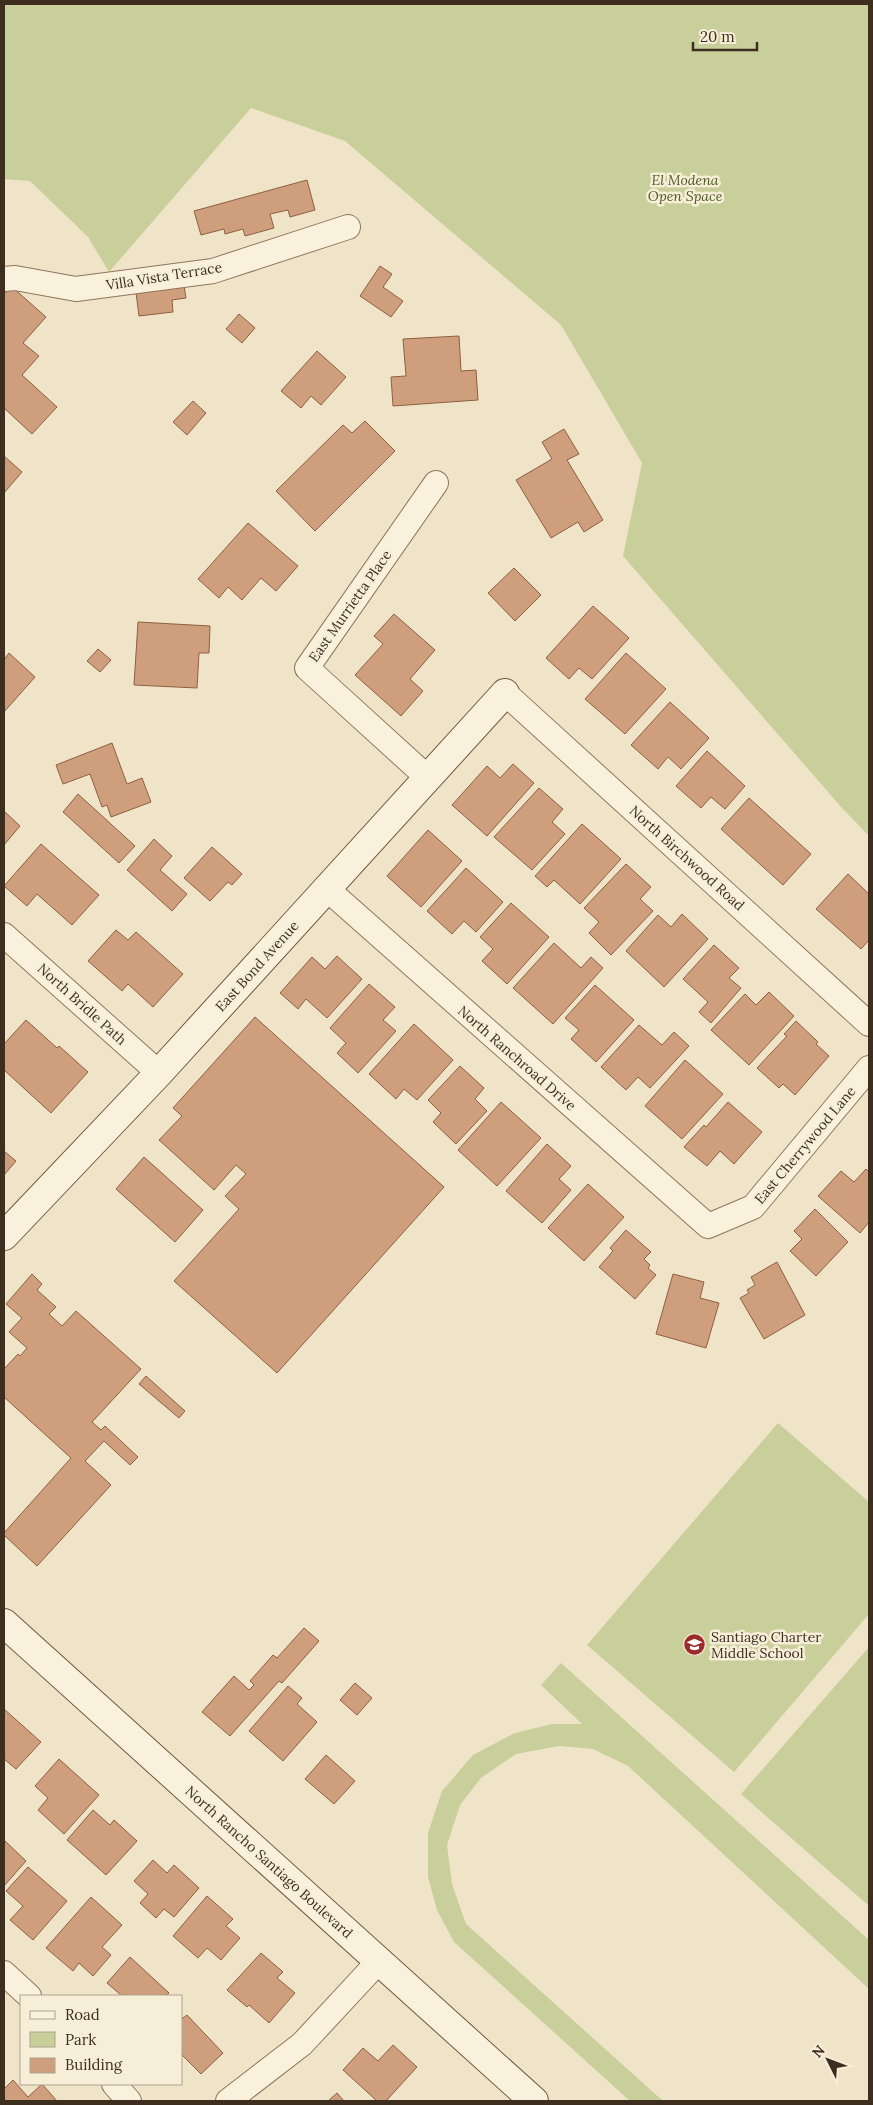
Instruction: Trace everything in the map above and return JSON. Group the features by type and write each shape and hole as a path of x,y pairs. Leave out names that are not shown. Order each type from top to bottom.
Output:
{"street":[{"name":"Villa Vista Terrace","path":"4,279 15,278 76,288 213,271 348,227"},
{"name":"East Murrietta Place","path":"428,778 307,668 436,483"},
{"name":"East Bond Avenue","path":"4,1236 159,1074 505,693"},
{"name":"North Birchwood Road","path":"505,693 869,1024"},
{"name":"North Ranchroad Drive","path":"327,889 708,1226"},
{"name":"North Bridle Path","path":"4,935 159,1074"},
{"name":"East Cherrywood Lane","path":"708,1226 753,1207 869,1068"},
{"name":"North Rancho Santiago Boulevard","path":"4,1623 534,2101"},
{"path":"228,2101 302,2044 379,1962"},
{"path":"4,1974 27,1995"},
{"path":"115,2085 129,2101"}],"green space":[{"name":"El Modena Open Space","path":"4,4 869,4 869,836 842,808 623,556 642,463 561,325 345,141 251,108 109,272 88,237 30,181 4,179"},
{"path":"778,1423 869,1502 869,1614 734,1772 587,1645"},
{"path":"869,1647 869,1906 741,1794"},
{"path":"561,1663 869,1940 869,1989 628,1766 593,1749 559,1746 516,1754 481,1778 460,1805 447,1845 452,1884 466,1924 663,2101 630,2101 454,1942 437,1910 428,1877 428,1833 442,1791 473,1755 515,1733 552,1724 582,1724 541,1685"}],"building":[{"path":"307,180 315,210 290,217 288,210 270,214 274,228 245,236 243,229 225,234 224,229 201,235 194,211"},
{"path":"380,266 392,274 383,287 403,301 391,317 360,296"},
{"path":"183,279 186,298 172,300 173,312 139,316 135,285"},
{"path":"11,286 46,317 23,343 39,356 22,375 57,407 32,434 4,408 4,294"},
{"path":"239,314 255,328 242,343 226,329"},
{"path":"459,336 461,371 476,370 478,400 393,406 391,377 406,376 403,339"},
{"path":"317,351 346,377 321,405 311,396 301,408 281,391"},
{"path":"193,401 206,413 187,435 173,422"},
{"path":"365,421 395,451 315,531 276,491 343,425 352,433"},
{"path":"564,429 579,454 567,460 603,520 584,532 578,522 551,538 516,480 552,459 542,442"},
{"path":"4,456 22,472 4,493"},
{"path":"248,523 298,566 276,591 261,578 242,600 228,587 219,598 198,579"},
{"path":"514,568 541,595 515,621 488,593"},
{"path":"593,606 629,638 592,679 579,668 569,679 546,658"},
{"path":"394,614 435,650 410,679 423,691 401,716 355,675 383,644 374,636"},
{"path":"138,622 210,626 209,653 199,653 197,688 134,685"},
{"path":"98,649 111,660 100,672 87,661"},
{"path":"9,653 35,677 4,712 4,660"},
{"path":"626,653 666,689 625,734 585,699"},
{"path":"670,702 709,738 681,769 668,757 658,769 631,745"},
{"path":"112,743 127,784 142,778 151,802 111,817 107,805 102,807 90,774 63,784 56,765"},
{"path":"707,751 745,786 725,809 711,797 701,808 676,786"},
{"path":"513,764 534,783 487,836 452,805 487,766 500,778"},
{"path":"539,788 563,809 552,822 565,834 532,870 494,837"},
{"path":"78,794 135,846 119,863 63,812"},
{"path":"749,798 811,854 783,885 721,829"},
{"path":"4,811 20,826 4,845"},
{"path":"582,824 621,859 580,904 554,880 547,887 535,876"},
{"path":"428,830 462,861 421,907 387,876"},
{"path":"154,839 172,856 160,870 187,894 172,911 127,870"},
{"path":"41,844 99,895 72,925 37,894 27,906 4,886"},
{"path":"212,847 242,874 232,885 228,882 210,901 184,878"},
{"path":"626,864 651,887 640,899 653,911 611,955 589,933 599,922 584,908"},
{"path":"466,868 503,902 476,932 464,921 452,934 427,911"},
{"path":"848,874 869,894 869,940 861,949 816,909"},
{"path":"511,903 549,937 507,984 482,961 493,949 480,937"},
{"path":"682,914 708,939 664,987 626,951 658,915 671,927"},
{"path":"116,930 128,940 136,932 183,974 153,1007 128,984 122,991 88,961"},
{"path":"554,943 581,968 591,957 603,968 553,1024 513,988"},
{"path":"714,945 739,968 729,978 741,988 711,1023 699,1012 708,1002 683,979"},
{"path":"337,956 362,979 327,1018 306,999 298,1009 280,993 312,957 325,969"},
{"path":"369,984 395,1007 383,1020 396,1031 358,1073 337,1053 346,1043 330,1028"},
{"path":"595,985 634,1020 596,1062 571,1039 579,1030 565,1018"},
{"path":"769,992 794,1016 749,1065 711,1030 745,994 756,1005"},
{"path":"255,1017 444,1187 277,1373 174,1281 239,1209 225,1196 246,1174 236,1165 214,1190 159,1140 182,1116 173,1108"},
{"path":"26,1020 57,1048 59,1046 88,1072 51,1113 4,1070 4,1044"},
{"path":"796,1021 818,1042 816,1044 829,1056 795,1095 783,1084 779,1088 757,1068 787,1036 784,1034"},
{"path":"414,1024 453,1060 417,1100 404,1089 396,1099 369,1074"},
{"path":"639,1025 662,1045 674,1032 689,1046 650,1088 638,1077 626,1090 601,1067"},
{"path":"685,1060 723,1094 682,1139 645,1106"},
{"path":"460,1066 484,1088 475,1099 487,1111 456,1144 433,1122 441,1113 428,1100"},
{"path":"501,1102 541,1138 497,1186 458,1150"},
{"path":"728,1102 762,1132 734,1164 720,1151 707,1166 684,1147 704,1125 706,1127"},
{"path":"547,1144 571,1166 559,1179 571,1190 542,1223 506,1191"},
{"path":"4,1151 16,1161 4,1175"},
{"path":"144,1157 203,1210 175,1242 116,1189"},
{"path":"866,1169 869,1172 869,1222 860,1233 818,1196 841,1171 854,1182"},
{"path":"588,1184 624,1217 584,1261 548,1228"},
{"path":"815,1209 848,1242 816,1276 790,1251 802,1239 794,1231"},
{"path":"626,1230 651,1252 644,1259 650,1265 648,1268 656,1275 635,1299 599,1267 613,1251 610,1248"},
{"path":"777,1262 805,1315 764,1339 740,1298 749,1293 747,1290 755,1285 751,1277"},
{"path":"32,1274 42,1284 37,1290 56,1307 49,1314 62,1326 76,1311 141,1369 92,1422 101,1430 105,1426 138,1457 130,1465 104,1441 85,1461 111,1485 37,1566 4,1533 71,1458 4,1397 4,1369 18,1354 20,1356 27,1348 9,1332 22,1318 6,1304"},
{"path":"673,1274 704,1282 700,1298 719,1303 706,1348 656,1334"},
{"path":"146,1376 185,1411 179,1418 139,1384"},
{"path":"304,1628 319,1641 282,1683 279,1681 230,1736 202,1712 234,1676 249,1690 254,1685 250,1681 273,1655 277,1658"},
{"path":"355,1683 372,1698 357,1715 340,1700"},
{"path":"288,1686 302,1698 297,1704 317,1722 283,1761 249,1731"},
{"path":"4,1709 41,1742 16,1769 4,1759"},
{"path":"326,1755 355,1781 334,1804 305,1779"},
{"path":"59,1759 99,1795 64,1834 38,1810 48,1798 35,1786"},
{"path":"93,1810 110,1825 114,1820 137,1841 106,1875 67,1840"},
{"path":"4,1840 26,1861 4,1886"},
{"path":"153,1860 167,1873 174,1865 199,1888 174,1917 164,1909 156,1918 140,1903 148,1894 134,1881"},
{"path":"28,1867 67,1901 33,1940 10,1920 23,1906 6,1891"},
{"path":"207,1896 233,1919 226,1926 240,1938 221,1960 207,1948 198,1958 173,1936"},
{"path":"91,1897 122,1925 102,1947 111,1955 93,1976 79,1963 73,1971 46,1948"},
{"path":"261,1953 283,1972 277,1978 295,1993 269,2023 249,2005 247,2007 227,1990"},
{"path":"130,1957 169,1993 167,1995 121,1995 107,1983"},
{"path":"187,2015 223,2053 201,2074 182,2055 183,2018"},
{"path":"393,2045 417,2067 386,2101 377,2101 343,2070 363,2048 378,2061"},
{"path":"13,2080 28,2097 43,2085 57,2101 4,2101 4,2089"},
{"path":"337,2093 344,2101 328,2101"}],"place":[{"name":"Santiago Charter Middle School","path":"695,1645"}]}
